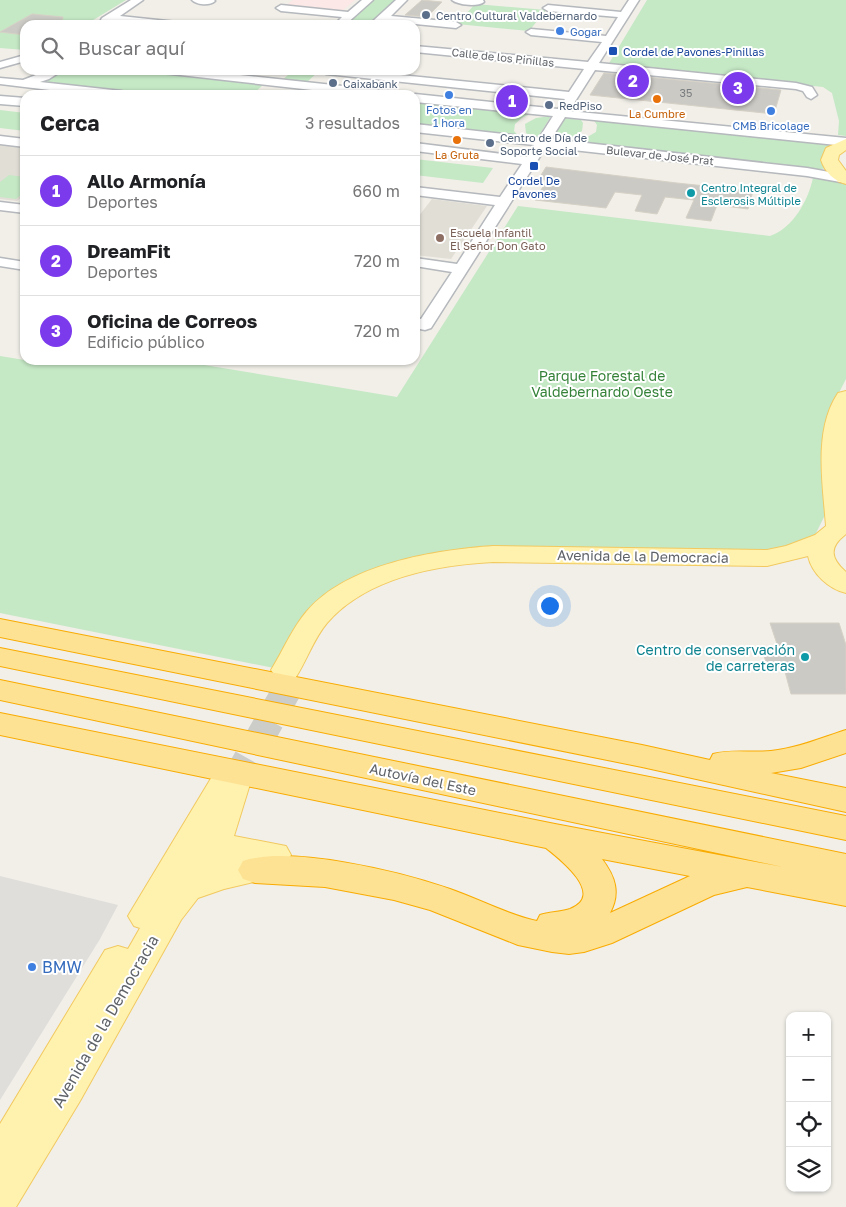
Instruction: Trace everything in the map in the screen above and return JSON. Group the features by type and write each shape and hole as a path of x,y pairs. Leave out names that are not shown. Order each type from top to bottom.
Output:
{"highway":[{"path":"0,628 642,756 846,800"},
{"path":"0,647 146,686"},
{"path":"0,657 846,828"},
{"name":"Autovía del Este","path":"0,690 846,867"},
{"path":"0,724 556,837 846,892"},
{"path":"642,756 746,764 788,760 819,753 846,741"},
{"path":"264,863 377,870 433,885 530,922 550,925 569,924 584,920 596,909 600,896 597,882 585,862 574,850 556,837"},
{"path":"264,863 300,871 383,884 440,900 526,933 547,938 571,939 599,933 704,884 751,874"}],"main road":[{"path":"846,143 835,149 830,154 828,160 830,166 846,179"},
{"path":"839,580 821,558 820,550 836,531 835,437 842,406 846,398"},
{"name":"Avenida de la Democracia","path":"767,558 800,550 836,531"},
{"name":"Avenida de la Democracia","path":"291,671 338,611 359,597 400,579 435,567 469,560 518,555 767,558 802,565 839,580"},
{"path":"227,789 230,814 241,834 264,863"},
{"name":"Avenida de la Democracia","path":"0,1196 66,1089 169,910 200,873 214,849 227,789"},
{"name":"Avenida de la Democracia","path":"0,1161 103,984 227,789"},
{"path":"214,849 221,857 230,861 264,863"},
{"name":"Avenida de la Democracia","path":"103,984 148,927 186,864 203,853 214,849"},
{"path":"188,888 264,863"}],"street":[{"path":"106,20 138,0"},
{"path":"197,0 210,1"},
{"path":"346,20 368,0"},
{"path":"380,20 402,0"},
{"path":"457,0 479,2"},
{"path":"420,324 461,269 634,0"},
{"path":"281,8 351,15"},
{"path":"548,8 624,15"},
{"path":"109,18 128,20"},
{"path":"420,23 456,25"},
{"path":"531,32 609,39"},
{"name":"Calle de los Pinillas","path":"420,49 796,86 808,89 811,96 796,88 591,66"},
{"path":"0,53 20,56"},
{"path":"0,65 20,59"},
{"path":"7,83 20,75"},
{"path":"7,83 48,75"},
{"path":"208,75 273,82 301,90"},
{"path":"264,90 282,75"},
{"path":"305,90 321,75"},
{"path":"373,75 572,96"},
{"path":"7,83 74,90"},
{"path":"420,99 846,143"},
{"path":"0,100 20,102"},
{"path":"526,140 520,133 519,124 525,119 547,112"},
{"path":"558,144 578,140 586,131 589,123 580,115"},
{"name":"Bulevar de José Prat","path":"420,129 807,172 846,179"},
{"path":"0,140 20,142"},
{"path":"420,148 530,161"},
{"path":"420,191 504,202"},
{"path":"420,263 461,269"}],"shaded area":[{"path":"293,0 355,0 342,11 285,6"},
{"path":"0,145 20,147 20,199 17,201 0,199"},
{"name":"Escuela Infantil El Señor Don Gato","path":"432,199 487,206 451,259 420,256 420,215"},
{"path":"0,876 118,905 100,939 0,1100"}],"green space":[{"path":"0,0 126,0 93,20 20,20 20,50 0,48"},
{"path":"373,0 397,0 375,20 351,20"},
{"path":"647,0 846,0 846,136 838,135 839,121 832,93 823,87 608,65"},
{"path":"475,4 546,10 529,31 457,24"},
{"path":"54,75 179,75 264,84 257,90 103,90 33,82 47,79"},
{"path":"288,75 315,75 306,83 282,80"},
{"path":"420,101 533,113 523,117 515,124 514,131 520,138 420,127"},
{"path":"0,110 20,112 20,130 0,128"},
{"path":"551,116 538,137 532,137 526,133 525,124 536,118"},
{"path":"564,118 581,120 583,123 582,131 570,138 553,139 552,138"},
{"path":"593,119 822,143 831,146 826,168 817,170 575,144 596,132 597,125"},
{"path":"420,160 493,168 483,183 420,176"},
{"path":"9,175 20,176 20,196 16,199 0,197 0,182"},
{"name":"Parque Forestal de Valdebernardo Oeste","path":"813,178 846,184 846,379 830,410 821,464 829,507 813,539 779,551 489,548 346,584 279,669 0,613 0,356 20,359 20,365 204,365 397,397 417,365 420,365 420,361 518,206 770,236 786,227 798,213 811,187"}],"building":[{"path":"422,0 442,2 427,17 405,15"},
{"path":"32,14 63,17 63,20 21,20"},
{"path":"20,21 20,34 0,32"},
{"path":"604,73 781,90 774,114 590,95"},
{"name":"Centro Integral de Esclerosis Múltiple","path":"546,167 753,191 748,209 717,205 711,221 686,218 694,200 665,197 657,214 635,211 642,195 615,192 606,208 535,200 547,180 538,180"},
{"name":"Centro de conservación de carreteras","path":"770,623 839,623 846,645 846,694 791,694 784,668 768,668 761,647 778,647"}],"tunnel":[{"path":"234,784 297,672"}],"place":[{"name":"Centro Cultural Valdebernardo","path":"426,15"},
{"name":"Gogar","path":"560,31"},
{"name":"Cordel de Pavones-Pinillas","path":"613,51"},
{"name":"DreamFit","path":"633,81"},
{"name":"Caixabank","path":"333,83"},
{"name":"Oficina de Correos","path":"738,88"},
{"name":"Fotos en 1 hora","path":"449,95"},
{"name":"La Cumbre","path":"657,99"},
{"name":"Allo Armonía","path":"512,101"},
{"name":"RedPiso","path":"549,105"},
{"name":"CMB Bricolage","path":"771,111"},
{"name":"La Gruta","path":"457,140"},
{"name":"Centro de Día de Soporte Social","path":"490,143"},
{"name":"Cordel De Pavones","path":"534,166"},
{"name":"Centro Integral de Esclerosis Múltiple","path":"691,193"},
{"name":"Escuela Infantil El Señor Don Gato","path":"440,238"},
{"name":"Centro de conservación de carreteras","path":"805,657"},
{"name":"BMW","path":"32,967"}]}
